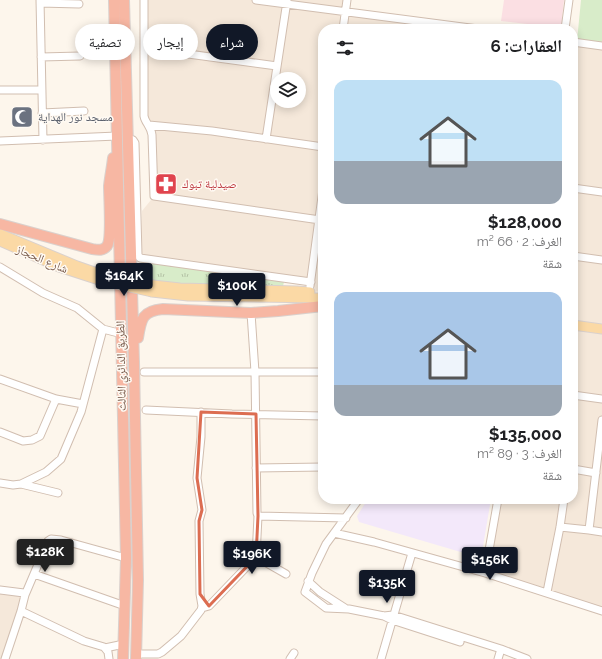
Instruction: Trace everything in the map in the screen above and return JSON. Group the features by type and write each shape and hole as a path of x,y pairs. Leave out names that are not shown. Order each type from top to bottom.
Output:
{"highway":[{"name":"الطريق الدائري الثالث","path":"114,0 126,558 123,659"},
{"name":"الطريق الدائري الثالث","path":"124,0 134,362 138,580 137,656"},
{"path":"0,224 92,249 103,249 109,242 109,185 117,139"},
{"path":"134,362 140,323 145,315 153,310 163,309 251,312 318,307"}],"main road":[{"name":"شارع الحجاز","path":"0,234 100,277"},
{"name":"شارع الحجاز","path":"0,241 59,267 188,296 318,298"},
{"name":"شارع الحجاز","path":"153,288 318,293"},
{"path":"578,326 602,329"}],"street":[{"path":"144,0 144,24"},
{"path":"256,0 287,2 345,12 439,24"},
{"path":"344,24 347,0"},
{"path":"566,24 569,0"},
{"path":"43,140 40,2 79,4"},
{"path":"266,139 287,2"},
{"path":"578,43 602,46"},
{"path":"198,55 277,66"},
{"path":"41,57 75,56"},
{"path":"144,60 144,116 145,120 150,125 152,140 154,196 318,220"},
{"path":"0,90 42,90"},
{"path":"42,113 84,112"},
{"path":"150,125 212,131 318,146"},
{"path":"128,138 134,140 135,143 138,255 140,258 311,282"},
{"path":"0,141 117,139"},
{"path":"578,189 602,192"},
{"path":"310,292 318,234"},
{"path":"578,257 602,260"},
{"path":"0,267 43,293 78,308 102,329 122,334"},
{"path":"137,656 156,656 162,652 181,636 205,607 256,557 258,516 256,414 251,312"},
{"path":"0,483 13,485 21,484 46,472 61,459 83,404 102,329"},
{"path":"144,372 318,372"},
{"path":"0,378 56,399 83,404"},
{"path":"578,396 602,399"},
{"path":"0,432 23,440 32,440 40,436 56,399"},
{"path":"146,410 318,416"},
{"path":"201,412 201,437 197,478 202,510 199,521 200,597 205,607"},
{"path":"589,530 602,420"},
{"path":"256,468 318,467"},
{"path":"578,470 596,473"},
{"path":"21,484 58,493"},
{"path":"356,504 326,544 308,581 320,592 345,608 393,618 499,654 508,653 527,659"},
{"path":"485,573 497,504"},
{"path":"547,592 563,504"},
{"path":"258,516 346,518"},
{"path":"560,527 602,532"},
{"path":"334,533 374,542 485,573 602,611"},
{"path":"5,659 25,595 48,541 51,539 61,540 126,558"},
{"path":"381,659 412,553"},
{"path":"256,557 286,574"},
{"path":"34,574 125,606"},
{"path":"0,590 24,593 25,595"},
{"path":"21,611 84,641 105,648 124,644"},
{"path":"105,648 108,652 109,659"}],"highlighted area":[{"path":"201,412 256,414 258,516 256,557 209,606 200,594 199,521 202,510 197,478"}],"shaded area":[{"path":"144,0 350,0 348,12 439,24 318,24 318,292 310,291 311,282 141,258 142,211 155,195 153,132 145,120 144,60 198,60 198,24 144,24"},
{"path":"504,0 564,0 561,24 527,24 501,21"},
{"path":"578,42 602,46 602,607 487,573 499,504 578,504"},
{"path":"365,504 490,504 481,558 359,522 357,516"},
{"path":"0,590 24,594 6,659 0,659"}],"green space":[{"path":"581,0 602,0 602,45 578,41"},
{"path":"141,259 285,278 282,290 140,282"}],"place":[{"name":"مسجد نور الهداية","path":"22,117"},
{"name":"صيدلية تبوك","path":"166,184"}]}
